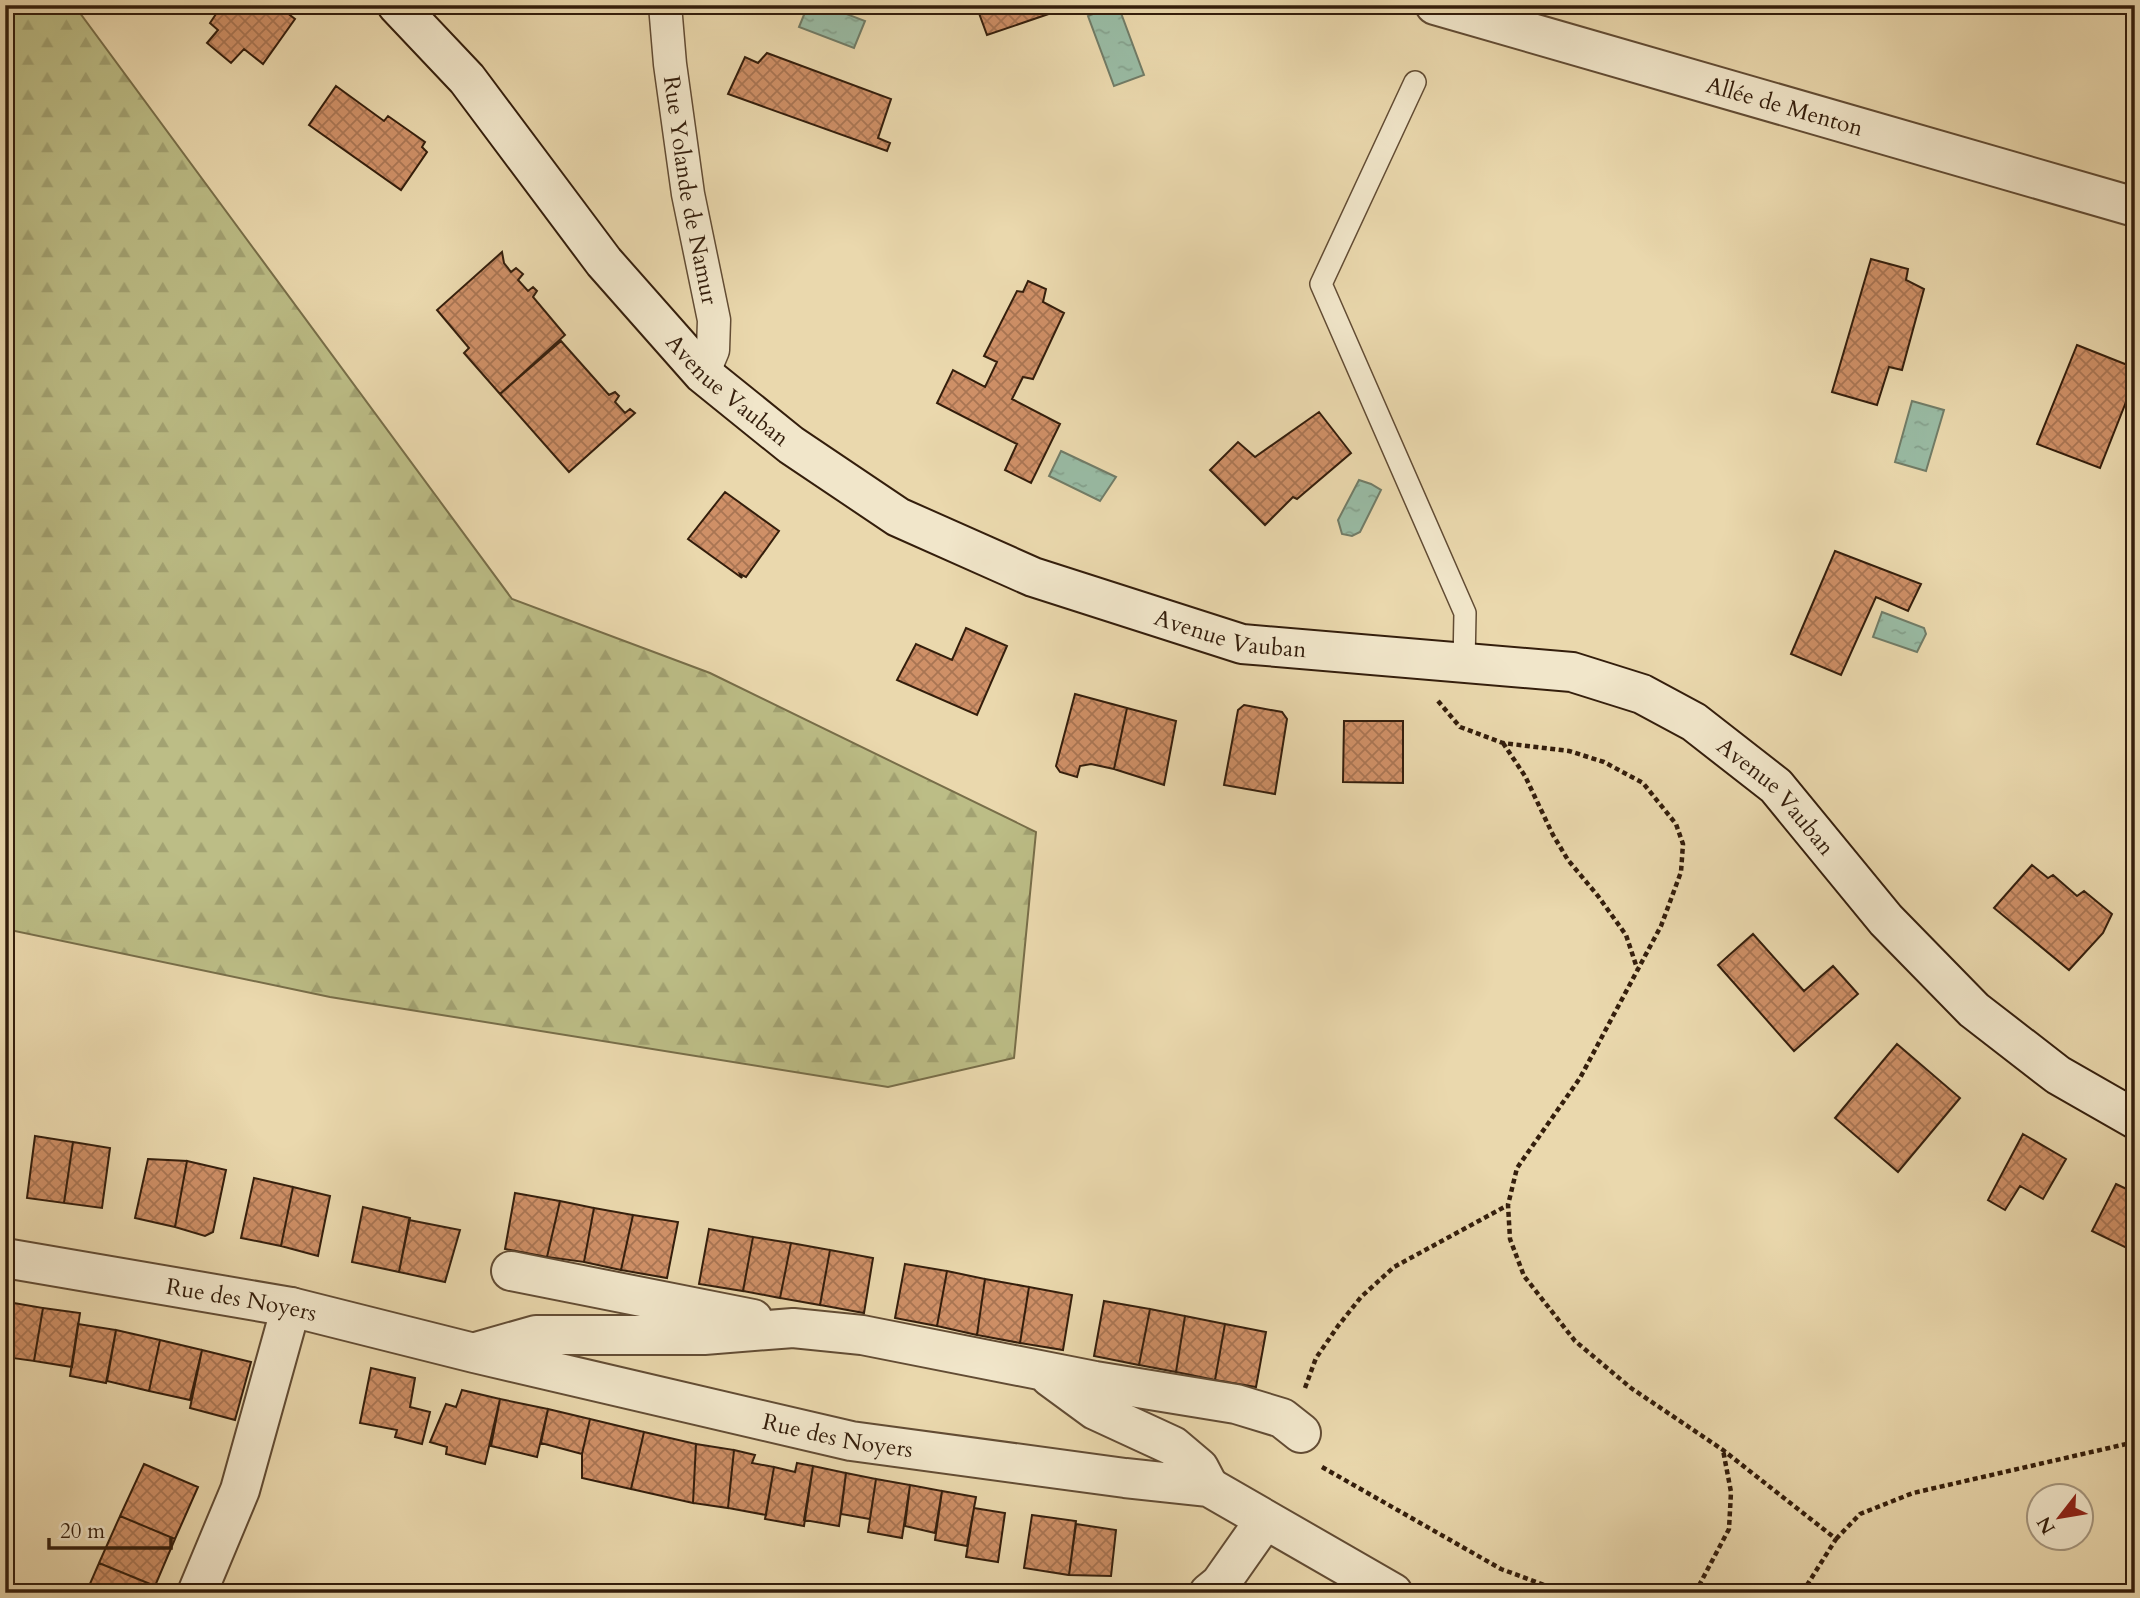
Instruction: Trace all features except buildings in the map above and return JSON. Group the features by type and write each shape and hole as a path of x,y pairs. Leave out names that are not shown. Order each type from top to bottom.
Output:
{"street":[{"name":"Avenue Vauban","path":"397,5 467,79 604,262 703,374 791,445 898,517 1033,577 1242,644 1572,672 1643,694 1694,722 1776,786 1886,920 1974,1010 2058,1075 2135,1119"},
{"name":"Rue Yolande de Namur","path":"665,5 670,64 688,194 715,320 713,350 703,374"},
{"name":"Allée de Menton","path":"1435,5 2135,207"},
{"name":"Rue des Noyers","path":"5,1258 291,1307 474,1353 851,1441 1209,1487 1394,1593"},
{"name":"Rue des Noyers","path":"511,1271 793,1328 862,1335 1236,1404 1282,1418 1301,1433"},
{"path":"197,1593 240,1490 291,1307"},
{"name":"Rue des Noyers","path":"474,1353 536,1335 704,1335 793,1328"},
{"name":"Rue des Noyers","path":"1041,1370 1095,1410 1173,1446 1199,1468 1209,1487"},
{"path":"1209,1593 1220,1584 1265,1520"}],"lane":[{"path":"1415,82 1321,284 1465,613 1464,664"}],"path":[{"path":"1421,660 1434,695 1460,727 1503,743 1569,751 1604,762 1643,783 1676,824 1683,844 1681,872 1661,926 1580,1078 1517,1168 1507,1205 1510,1239 1524,1276 1575,1341 1631,1388 1723,1450 1836,1539"},
{"path":"1503,743 1525,776 1568,860 1626,935 1638,969"},
{"path":"1507,1205 1394,1267 1362,1297 1338,1326 1316,1358 1301,1399 1301,1455 1501,1569 1566,1593"},
{"path":"1802,1593 1836,1539 1860,1514 1913,1493 2135,1441"},
{"path":"1695,1593 1729,1529 1731,1492 1723,1450"}],"green space":[{"path":"5,5 74,5 512,599 710,673 1036,832 1014,1058 888,1087 330,997 5,929"}],"water":[{"path":"808,5 823,5 865,21 854,48 799,27"},
{"path":"1118,5 1144,75 1114,86 1088,16"},
{"path":"1912,401 1944,410 1926,471 1895,462"},
{"path":"1061,451 1116,477 1100,501 1049,476"},
{"path":"1359,480 1381,490 1360,532 1352,536 1342,534 1338,520"},
{"path":"1882,612 1924,628 1926,634 1917,652 1873,637"}]}
